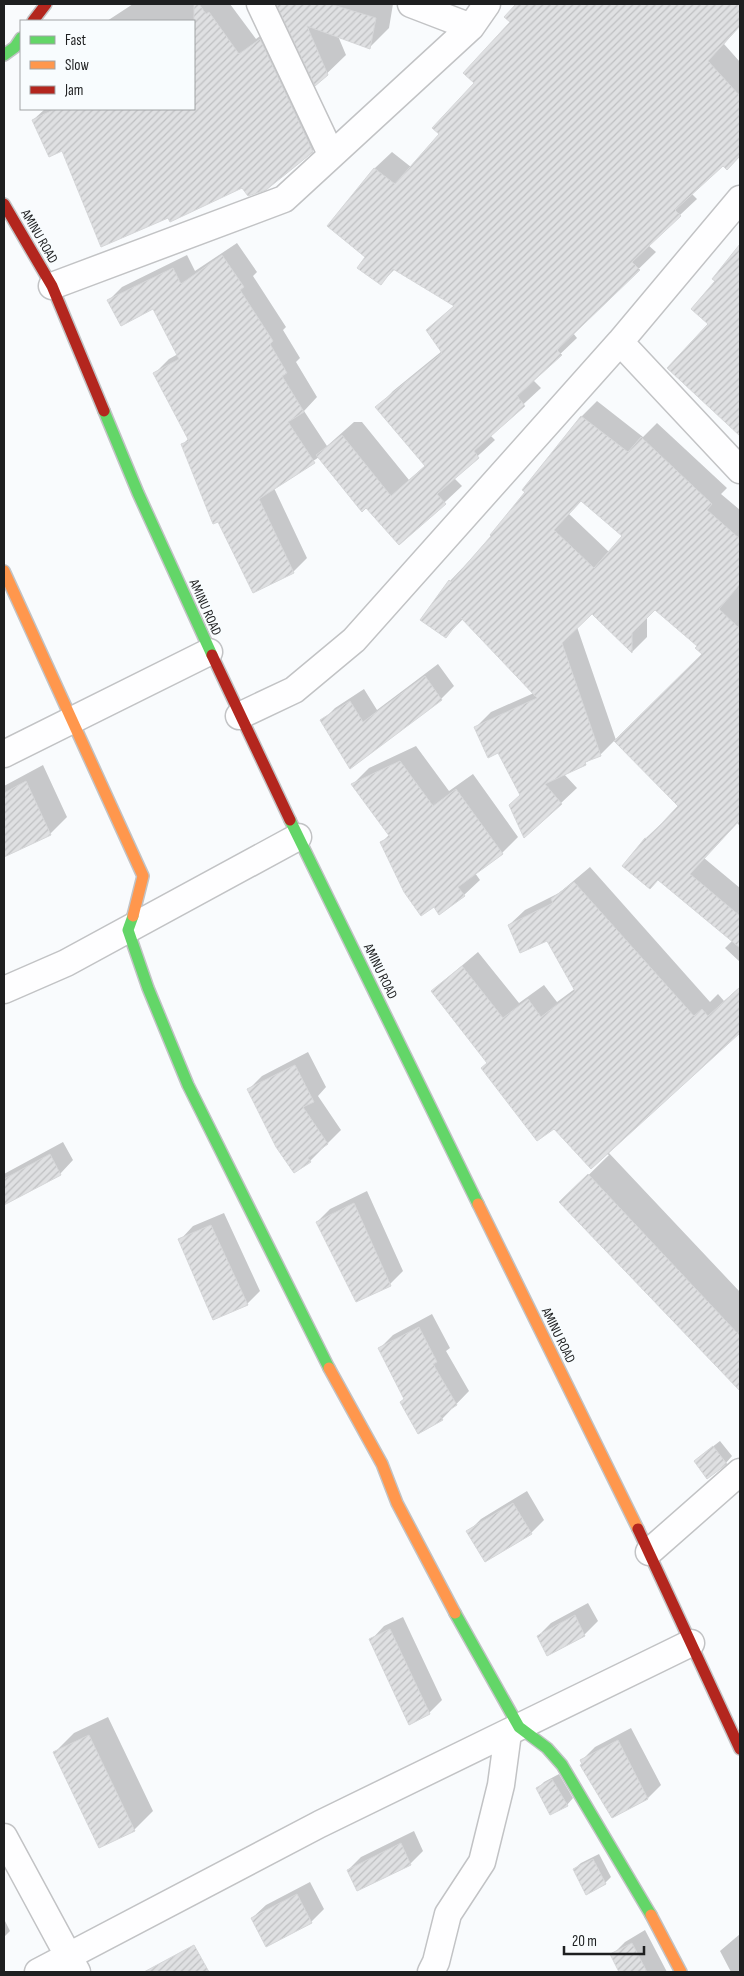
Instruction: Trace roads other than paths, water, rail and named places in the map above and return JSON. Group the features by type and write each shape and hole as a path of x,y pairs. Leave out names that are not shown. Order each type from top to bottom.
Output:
{"street":[{"path":"35,20 46,4"},
{"path":"260,4 331,154"},
{"path":"411,4 471,27"},
{"path":"52,286 284,199 471,27 487,4"},
{"path":"4,55 15,47 20,40"},
{"path":"239,716 294,690 354,640 620,342 740,199"},
{"name":"AMINU ROAD","path":"4,203 52,286 138,492 239,716 650,1552 740,1749"},
{"path":"620,342 740,470"},
{"path":"4,571 70,722 143,876 138,902 128,930 148,988 188,1085 324,1360 382,1464 397,1503 514,1730 547,1748 562,1765 669,1946 681,1972"},
{"path":"4,754 210,652"},
{"path":"4,990 66,963 298,838"},
{"path":"650,1552 740,1472"},
{"path":"38,1972 73,1965 320,1824 692,1644"},
{"path":"431,1972 436,1962 448,1914 482,1862 514,1730"},
{"path":"4,1837 73,1965"}]}
